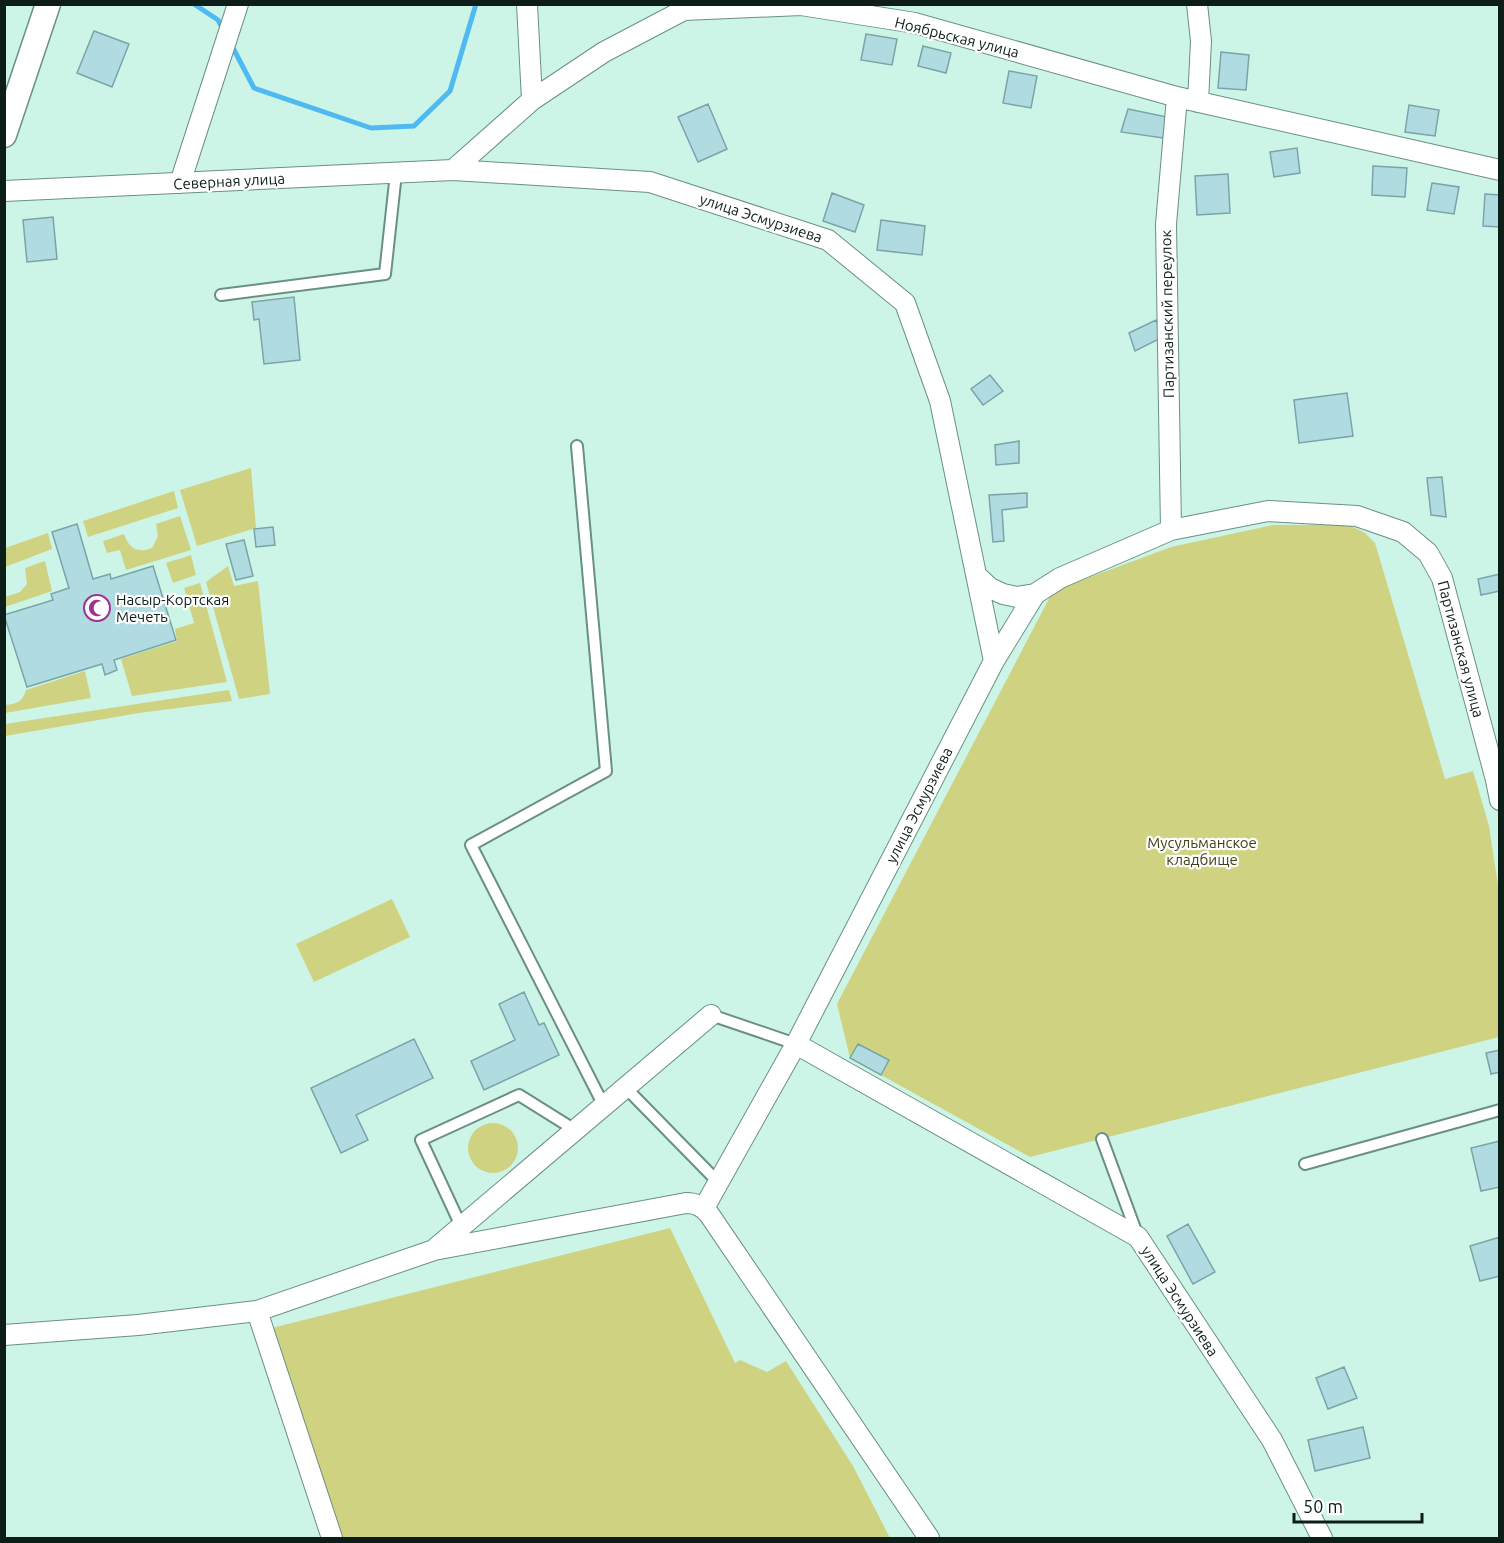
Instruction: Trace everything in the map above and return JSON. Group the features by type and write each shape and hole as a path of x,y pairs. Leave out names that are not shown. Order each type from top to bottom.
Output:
{"street":[{"path":"4,135 48,4"},
{"path":"180,183 238,4"},
{"path":"527,4 532,100"},
{"path":"1197,4 1201,41 1198,102"},
{"name":"Ноябрьская улица","path":"453,170 532,100 604,52 684,10 801,5 915,23 1178,97 1500,170"},
{"name":"Партизанский переулок","path":"1171,530 1166,224 1178,97"},
{"name":"Северная улица","path":"4,191 453,170"},
{"name":"улица Эсмурзиева","path":"453,170 651,182 828,240 905,303 940,401 993,661 796,1044 1138,1237 1272,1440 1322,1539"},
{"name":"Партизанская улица","path":"1035,594 1060,578 1171,530 1268,511 1357,516 1403,532 1428,554 1442,578 1498,779 1500,800"},
{"path":"976,575 990,588 1003,594 1017,597 1035,594"},
{"path":"993,661 1035,594"},
{"path":"434,1250 711,1015"},
{"path":"704,1208 796,1044"},
{"path":"4,1335 138,1325 257,1311 434,1250 695,1203 704,1208 929,1539"},
{"path":"257,1311 332,1539"}],"lane":[{"path":"220,295 385,274 396,173"},
{"path":"577,446 606,771 471,845 604,1106"},
{"path":"711,1015 796,1044"},
{"path":"626,1088 719,1183"},
{"path":"461,1226 421,1140 519,1095 575,1130"},
{"path":"1305,1164 1500,1110"},
{"path":"1102,1139 1138,1237"}],"green space":[{"path":"251,468 256,528 197,546 180,490"},
{"path":"174,491 178,508 88,537 83,521"},
{"path":"180,516 191,550 126,570 120,550 107,553 103,541 124,534 128,543 138,550 152,548 158,536 156,524"},
{"name":"Мусульманское кладбище","path":"1273,525 1349,525 1365,533 1375,543 1445,779 1473,771 1489,826 1499,892 1499,1037 1030,1157 850,1058 837,1004 1053,591 1171,547"},
{"path":"48,533 52,549 5,567 5,548"},
{"path":"191,555 196,575 173,583 166,563"},
{"path":"45,561 52,591 5,607 5,597 20,592 27,584 25,568"},
{"path":"228,566 234,586 258,581 270,694 239,699 206,582"},
{"path":"200,583 227,682 132,696 121,659 177,641 175,629 194,623 184,588"},
{"path":"85,671 91,698 5,713 5,705 18,702 26,690"},
{"path":"229,690 232,701 139,713 5,736 5,724"},
{"path":"392,899 410,937 314,982 296,944"},
{"path":"488,1123 498,1123 511,1130 518,1143 518,1153 511,1166 498,1173 488,1173 479,1169 472,1162 468,1153 468,1143 472,1134 479,1127"},
{"path":"670,1228 735,1363 740,1360 767,1372 786,1361 853,1466 890,1538 342,1538 272,1328"}],"building":[{"path":"94,31 129,44 112,87 77,73"},
{"path":"866,34 897,39 892,65 861,60"},
{"path":"923,46 951,53 946,73 918,66"},
{"path":"1221,52 1249,55 1246,90 1218,88"},
{"path":"1009,71 1037,76 1031,108 1003,103"},
{"path":"708,104 727,149 698,162 678,117"},
{"path":"1409,105 1439,110 1435,136 1405,132"},
{"path":"1128,109 1167,117 1163,138 1121,132"},
{"path":"1297,148 1300,173 1274,177 1270,152"},
{"path":"1373,166 1407,168 1405,197 1372,195"},
{"path":"1228,174 1230,213 1197,215 1195,176"},
{"path":"1432,183 1459,187 1454,214 1427,210"},
{"path":"832,193 864,205 855,232 823,221"},
{"path":"1485,194 1500,195 1500,227 1483,226"},
{"path":"53,217 57,259 27,262 23,220"},
{"path":"881,220 925,226 922,255 877,250"},
{"path":"294,297 300,360 264,364 259,319 254,320 252,302"},
{"path":"1156,320 1163,337 1135,351 1129,333"},
{"path":"990,375 1003,391 983,405 971,389"},
{"path":"1347,393 1353,436 1299,443 1294,400"},
{"path":"1019,441 1019,463 996,465 995,445"},
{"path":"1442,477 1446,517 1431,515 1427,478"},
{"path":"1027,493 1027,507 1002,510 1004,541 993,542 989,495"},
{"name":"Насыр-Кортская Мечеть","path":"77,524 93,579 110,574 111,579 153,566 176,640 114,660 117,670 105,675 102,664 27,687 4,615 53,600 51,594 69,588 52,532"},
{"path":"273,527 275,545 256,547 254,529"},
{"path":"244,540 253,576 236,580 226,544"},
{"path":"1500,574 1500,591 1481,595 1478,579"},
{"path":"524,992 539,1025 544,1023 559,1055 484,1090 471,1061 515,1040 499,1004"},
{"path":"414,1039 433,1078 356,1115 368,1140 341,1153 311,1088"},
{"path":"858,1044 889,1060 881,1075 850,1058"},
{"path":"1500,1050 1500,1072 1491,1074 1486,1053"},
{"path":"1500,1141 1500,1187 1481,1191 1471,1148"},
{"path":"1188,1224 1215,1272 1193,1284 1167,1236"},
{"path":"1500,1237 1500,1276 1480,1281 1470,1246"},
{"path":"1344,1367 1357,1398 1328,1409 1316,1378"},
{"path":"1363,1427 1370,1458 1315,1471 1308,1440"}],"waterway":[{"path":"194,4 218,20 224,31"},
{"path":"231,44 254,88 371,128 414,126 450,91 476,4"}],"place":[{"name":"Насыр-Кортская Мечеть","path":"97,608"}]}
